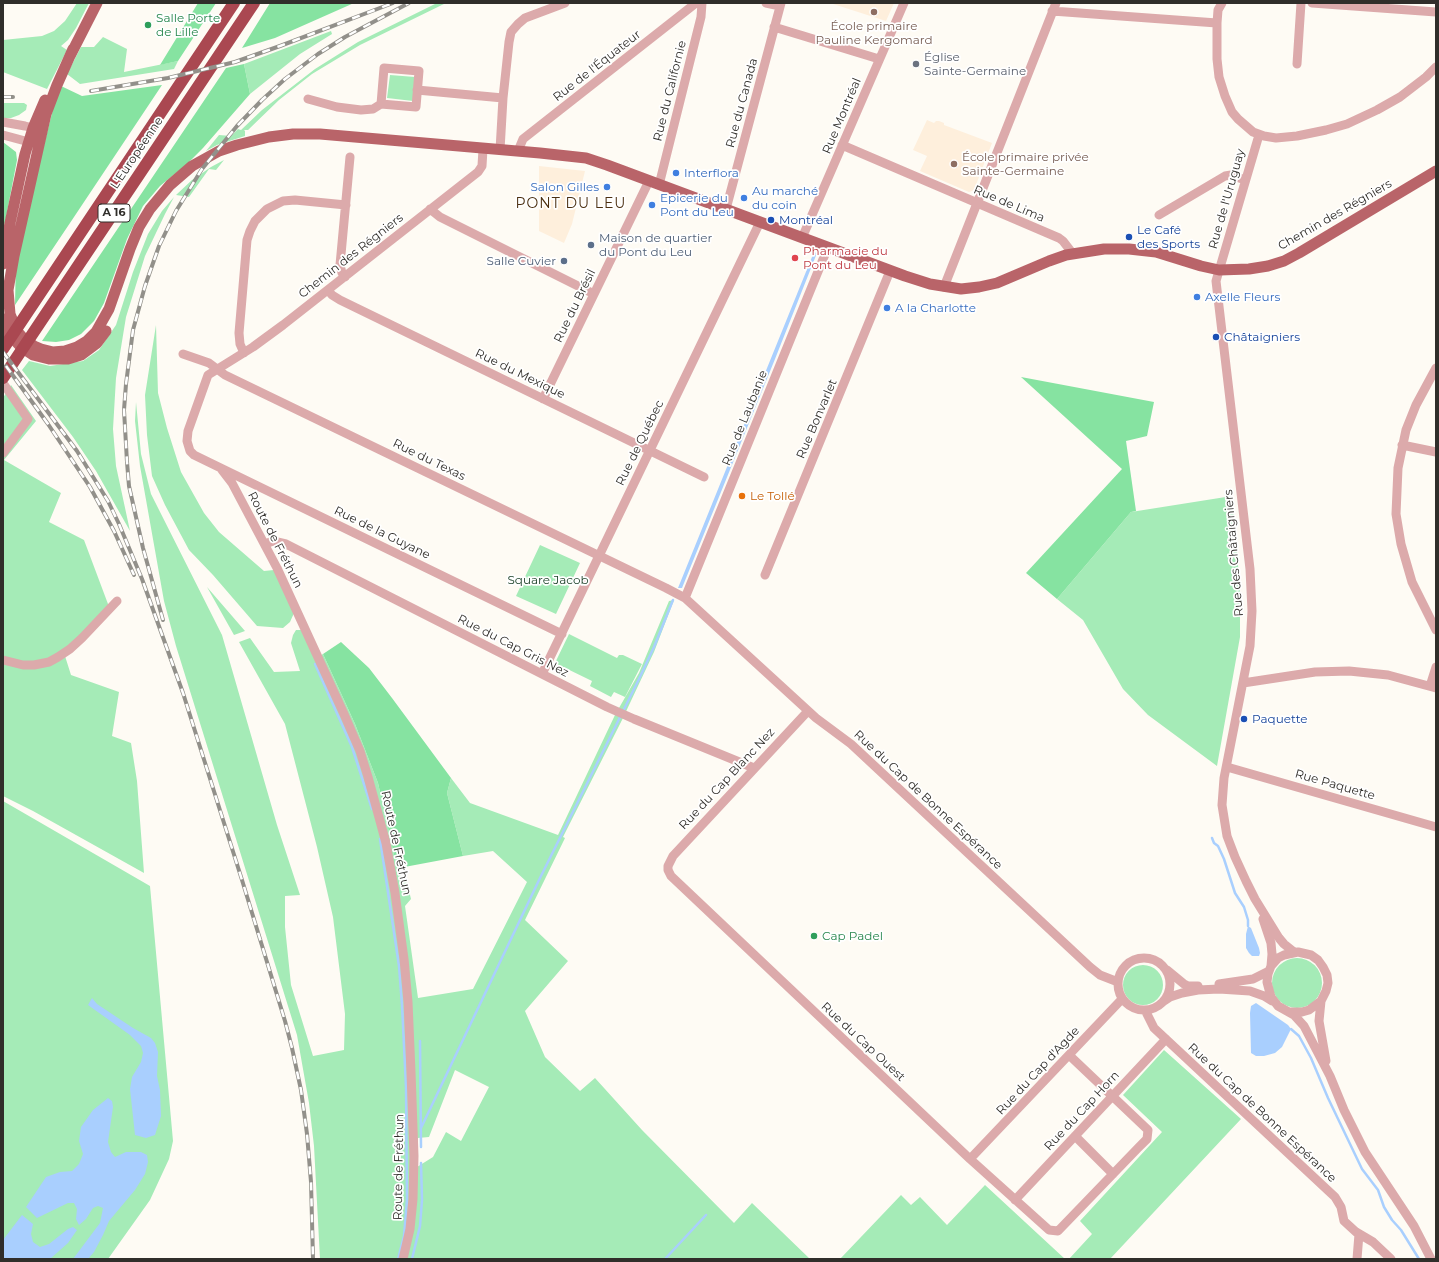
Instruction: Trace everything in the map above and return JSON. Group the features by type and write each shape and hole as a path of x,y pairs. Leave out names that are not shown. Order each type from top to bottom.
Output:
{"highway":[{"name":"L'Européenne","path":"3,349 234,3"},
{"name":"L'Européenne","path":"3,378 254,3"}],"main road":[{"path":"97,3 49,92 38,134 12,263 8,296 10,314 17,331 28,342 47,351 59,352 83,345 96,332 109,309 130,249 142,222 165,190 192,166 206,157 218,151 243,146"},
{"path":"3,264 10,223 29,142 38,134"},
{"name":"Chemin des Régniers","path":"243,146 268,137 292,134 313,134 586,158 922,282 944,287 970,288 997,283 1054,259 1073,254 1109,249 1156,252 1219,270 1257,268 1284,261 1299,253 1436,171"},
{"path":"3,319 8,333 15,342 27,352 38,357 55,360 68,359 81,355 92,348 110,325 141,234 152,215 166,196 200,166 243,146"}],"street":[{"path":"500,150 503,98 509,42 514,28 525,18 565,3"},
{"name":"Rue de l'Équateur","path":"518,151 523,139 696,3"},
{"name":"Rue du Californie","path":"654,183 701,17 702,3"},
{"path":"766,3 780,5"},
{"name":"Rue Montréal","path":"802,238 904,3"},
{"path":"1222,3 1218,10 1217,59 1224,96 1232,112 1238,119 1246,127 1259,135 1276,138 1297,136 1347,124 1370,114 1397,99 1413,88 1436,67"},
{"path":"1297,64 1301,3"},
{"path":"1312,3 1436,12"},
{"name":"Rue du Canada","path":"726,209 780,5"},
{"path":"944,287 1054,7 1217,23"},
{"path":"774,27 880,59"},
{"path":"308,99 337,107 361,110 373,109 381,104 416,107 419,71 384,68 381,104"},
{"path":"417,90 503,98"},
{"path":"3,122 20,124 38,134"},
{"path":"3,135 29,142"},
{"name":"Rue de l'Uruguay","path":"1219,270 1259,135"},
{"name":"Rue de Lima","path":"842,145 1059,238 1064,241 1073,254"},
{"name":"Chemin des Régniers","path":"216,369 244,353 283,325 478,172 482,166 483,149"},
{"path":"345,277 342,273 340,265 350,157"},
{"path":"1159,215 1225,176 1231,175 1245,180"},
{"name":"Rue du Brésil","path":"543,399 594,294 654,183"},
{"path":"244,353 240,344 239,332 248,240 250,231 255,221 267,208 283,201 295,200 346,205"},
{"path":"430,209 440,217 594,294"},
{"name":"Rue de Québec","path":"542,674 760,222"},
{"name":"Rue de Laubanie","path":"685,598 828,247"},
{"name":"Rue des Châtaigniers","path":"1219,270 1216,285 1242,498 1252,600 1251,639 1222,797 1225,826 1235,857 1255,899 1271,943 1272,954 1267,982 1268,990 1275,1003"},
{"name":"Rue Bonvarlet","path":"765,575 890,271"},
{"name":"Rue du Mexique","path":"328,290 335,297 704,477"},
{"name":"Rue du Texas","path":"183,354 209,363 225,375 666,588"},
{"path":"1436,368 1410,417 1402,445 1396,492 1396,521 1412,582 1436,630"},
{"name":"Rue de la Guyane","path":"216,369 206,378 188,431 187,441 192,453 562,634"},
{"path":"3,383 28,419 3,453"},
{"path":"1402,445 1436,452"},
{"name":"Route de Fréthun","path":"218,466 232,483 265,544 292,599 356,743 378,809 390,862 406,975 414,1156 413,1199 410,1229 403,1259"},
{"name":"Rue du Cap Gris Nez","path":"265,544 277,541 286,544 607,707 754,768"},
{"name":"Rue du Cap de Bonne Espérance","path":"666,588 685,598 822,724 851,744 1090,967 1100,975 1118,982"},
{"path":"3,660 23,665 34,665 49,662 70,649 117,601"},
{"path":"1243,683 1315,672 1340,671 1380,674 1433,687 1436,668"},
{"name":"Rue du Cap Blanc Nez","path":"668,866 673,856 808,711"},
{"name":"Rue Paquette","path":"1227,767 1436,827"},
{"name":"Rue du Cap Ouest","path":"668,866 669,873 673,879 970,1159 1049,1230 1058,1231 1114,1174"},
{"name":"Rue des Châtaigniers","path":"1255,899 1282,941 1294,952"},
{"path":"1321,1001 1309,1010 1302,1012 1290,1012 1284,1010 1264,996 1255,992 1219,989 1198,990 1182,992 1170,997 1153,1008 1145,1010 1132,1007 1122,999 1118,982 1120,974 1125,967 1135,960 1144,958 1152,959 1184,984 1193,986 1248,981 1257,978 1270,968 1281,956 1294,952 1311,955 1324,967 1327,975 1328,983 1321,1001 1319,1026 1330,1076"},
{"path":"1164,1001 1169,992 1170,983 1165,969"},
{"name":"Rue du Cap d'Agde","path":"970,1159 1122,999"},
{"name":"Rue du Cap de Bonne Espérance","path":"1145,1010 1154,1028 1335,1197 1341,1207 1344,1221 1359,1234 1373,1242 1391,1259"},
{"path":"1290,1012 1304,1026 1330,1076 1348,1118 1369,1159 1414,1226 1431,1259"},
{"name":"Rue du Cap Horn","path":"1015,1200 1166,1039"},
{"path":"1069,1055 1148,1130 1147,1139 1114,1174 1075,1136"},
{"path":"1357,1259 1359,1234"}],"shaded area":[{"name":"École primaire Pauline Kergomard","path":"830,3 894,3 886,21"},
{"name":"École primaire privée Sainte-Germaine","path":"927,120 934,123 939,121 944,123 944,125 992,143 974,190 969,192 920,171 927,156 913,150"},
{"path":"539,166 585,171 572,224 564,243 539,231"}],"green space":[{"path":"77,3 89,3 76,28 68,40 61,46 67,50 47,89 3,72 3,40 42,36 54,31 65,21"},
{"path":"198,3 216,3 178,61 160,65"},
{"path":"270,3 354,3 275,38 242,48"},
{"path":"437,3 446,3 360,45 312,74 279,100 248,130 244,130 245,136 217,145 206,151 219,135 231,136 238,129 241,130 262,110 315,69 358,42"},
{"path":"331,31 332,34 300,54 250,94 244,64"},
{"path":"103,37 127,49 124,72 178,61 174,69 80,84 67,74 81,47 94,47"},
{"path":"244,64 250,94 203,148 188,163 160,186 143,206 127,239 104,303 94,321 81,334 69,340 56,342 42,341 226,68"},
{"path":"390,75 415,77 413,101 387,98"},
{"path":"162,85 15,305 16,257 54,105 61,86 82,96"},
{"path":"3,103 24,103 27,105 26,110 19,115 11,118 3,118"},
{"path":"3,142 16,152 17,160 3,233"},
{"path":"224,160 216,170 209,169 189,197 176,195 192,180 211,167"},
{"path":"174,197 145,256 126,317 116,378 113,429 116,466 130,531 96,471 73,437 22,370 29,361 50,366 83,361 99,350 116,325 133,272 148,234 162,211"},
{"path":"156,325 158,393 181,472 204,513 219,532 264,571 274,570 294,613 290,622 283,628 257,626 213,575 189,550 165,505 152,476 147,435 145,395"},
{"path":"1021,377 1154,402 1147,436 1126,441 1136,511 1131,512 1057,599 1026,573 1122,469"},
{"path":"11,385 36,421 4,460 61,493 49,522 84,540 111,612 65,656 71,675 119,692 112,736 131,743 137,781 144,873 33,811 3,796 3,398"},
{"path":"136,402 141,454 151,494 222,635 277,825 300,895 285,896 285,927 291,985 313,1056 344,1050 345,1014 333,917 317,847 285,724 239,642 250,638 274,672 300,671 291,643 296,630 301,630 315,659 323,654 355,724 378,783 401,880 407,883 411,899 405,906 418,998 473,989 527,882 493,851 463,856 447,793 451,778 470,803 558,835 615,715 639,673 669,601 674,600 654,652 622,720 563,837 565,838 525,920 568,961 525,1011 545,1057 580,1091 595,1078 642,1130 734,1223 752,1203 810,1259 320,1259 314,1146 309,1103 297,1035 176,646 164,601 140,466 135,421","holes":["455,1070 489,1087 461,1141 446,1132 433,1157 417,1167 418,1138 429,1137"]},
{"path":"1232,496 1240,588 1240,637 1217,766 1148,715 1123,689 1083,620 1057,599 1131,512"},
{"name":"Square Jacob","path":"540,545 580,563 556,614 516,596"},
{"path":"207,587 245,631 234,635"},
{"path":"569,634 617,658 619,655 623,655 642,664 625,697 614,692 611,697 590,686 592,681 555,663"},
{"path":"341,642 369,668 451,778 447,793 463,856 399,868 395,859 378,783 355,724 323,654"},
{"path":"3,801 150,886 173,1141 169,1159 150,1200 108,1259 3,1259"},
{"path":"1292,958 1302,958 1315,965 1322,978 1322,988 1315,1001 1302,1008 1292,1008 1283,1004 1276,997 1272,988 1272,978 1276,969 1283,962"},
{"path":"1147,965 1154,968 1160,974 1163,985 1162,993 1154,1002 1147,1005 1139,1005 1132,1002 1124,993 1123,981 1126,974 1135,966"},
{"path":"1164,1050 1241,1119 1110,1259 1069,1259 1092,1234 1080,1221 1162,1132 1123,1095"},
{"path":"985,1185 1065,1259 840,1259 901,1195 911,1205 920,1197 947,1225"}],"water":[{"path":"814,252 817,253 775,359 682,588 678,588"},
{"path":"1248,926 1251,928 1259,948 1259,956 1252,956 1246,948 1246,934"},
{"path":"92,998 97,1004 151,1038 155,1043 158,1052 157,1076 160,1090 161,1116 155,1135 146,1138 135,1135 130,1089 132,1077 141,1062 143,1053 141,1046 130,1035 88,1005"},
{"path":"1256,1003 1288,1025 1291,1029 1282,1047 1275,1053 1264,1056 1256,1056 1251,1053 1250,1013 1251,1006"},
{"path":"108,1098 112,1101 113,1107 108,1142 111,1152 115,1157 126,1152 141,1152 147,1155 148,1162 145,1174 135,1190 109,1221 94,1252 88,1259 73,1259 100,1223 103,1208 98,1206 93,1208 86,1219 79,1225 76,1219 77,1209 74,1203 68,1203 37,1218 26,1207 46,1177 60,1172 72,1171 79,1164 83,1154 79,1141 81,1127 93,1110"},
{"path":"22,1215 33,1224 31,1234 33,1242 40,1247 49,1244 68,1229 73,1227 77,1230 68,1243 50,1259 3,1259 3,1240"}],"waterway":[{"path":"421,1128 540,878 639,679 673,600"},
{"path":"315,664 352,747 372,809"},
{"path":"1212,838 1214,843 1218,846 1224,859 1235,893 1244,907 1248,920 1248,926"},
{"path":"380,839 399,966 406,1087 407,1200 404,1236 398,1259"},
{"path":"1291,1029 1299,1036 1311,1058 1328,1098 1362,1169 1378,1190 1384,1207 1392,1220 1401,1230 1419,1259"},
{"path":"420,1041 421,1147"},
{"path":"412,1259 420,1226 422,1200 421,1163"},
{"path":"665,1259 706,1215"}],"railway":[{"path":"91,91 168,78 235,62 393,3"},
{"path":"163,620 143,548 129,486 124,410 133,330 145,286 159,246 176,211 202,169 237,126 262,100 285,79 318,54 345,37 409,3"},
{"path":"3,97 13,97"},
{"path":"3,352 77,451 108,501 142,579 183,693 242,880 292,1048 301,1090 307,1134 311,1182 313,1259"},
{"path":"6,366 48,424 90,487 114,531 134,575"}],"place":[{"name":"École primaire Pauline Kergomard","path":"874,12"},
{"name":"Salle Porte de Lille","path":"148,25"},
{"name":"Église Sainte-Germaine","path":"916,64"},
{"name":"École primaire privée Sainte-Germaine","path":"954,164"},
{"name":"Interflora","path":"676,173"},
{"name":"Salon Gilles","path":"607,187"},
{"name":"Au marché du coin","path":"744,198"},
{"name":"Epicerie du Pont du Leu","path":"652,205"},
{"name":"Montréal","path":"771,220"},
{"name":"Le Café des Sports","path":"1129,237"},
{"name":"Maison de quartier du Pont du Leu","path":"591,245"},
{"name":"Pharmacie du Pont du Leu","path":"795,258"},
{"name":"Salle Cuvier","path":"564,261"},
{"name":"Axelle Fleurs","path":"1197,297"},
{"name":"A la Charlotte","path":"887,308"},
{"name":"Châtaigniers","path":"1216,337"},
{"name":"Le Tollé","path":"742,496"},
{"name":"Paquette","path":"1244,719"},
{"name":"Cap Padel","path":"814,936"}],"district":[{"name":"PONT DU LEU","path":"571,204"}]}
